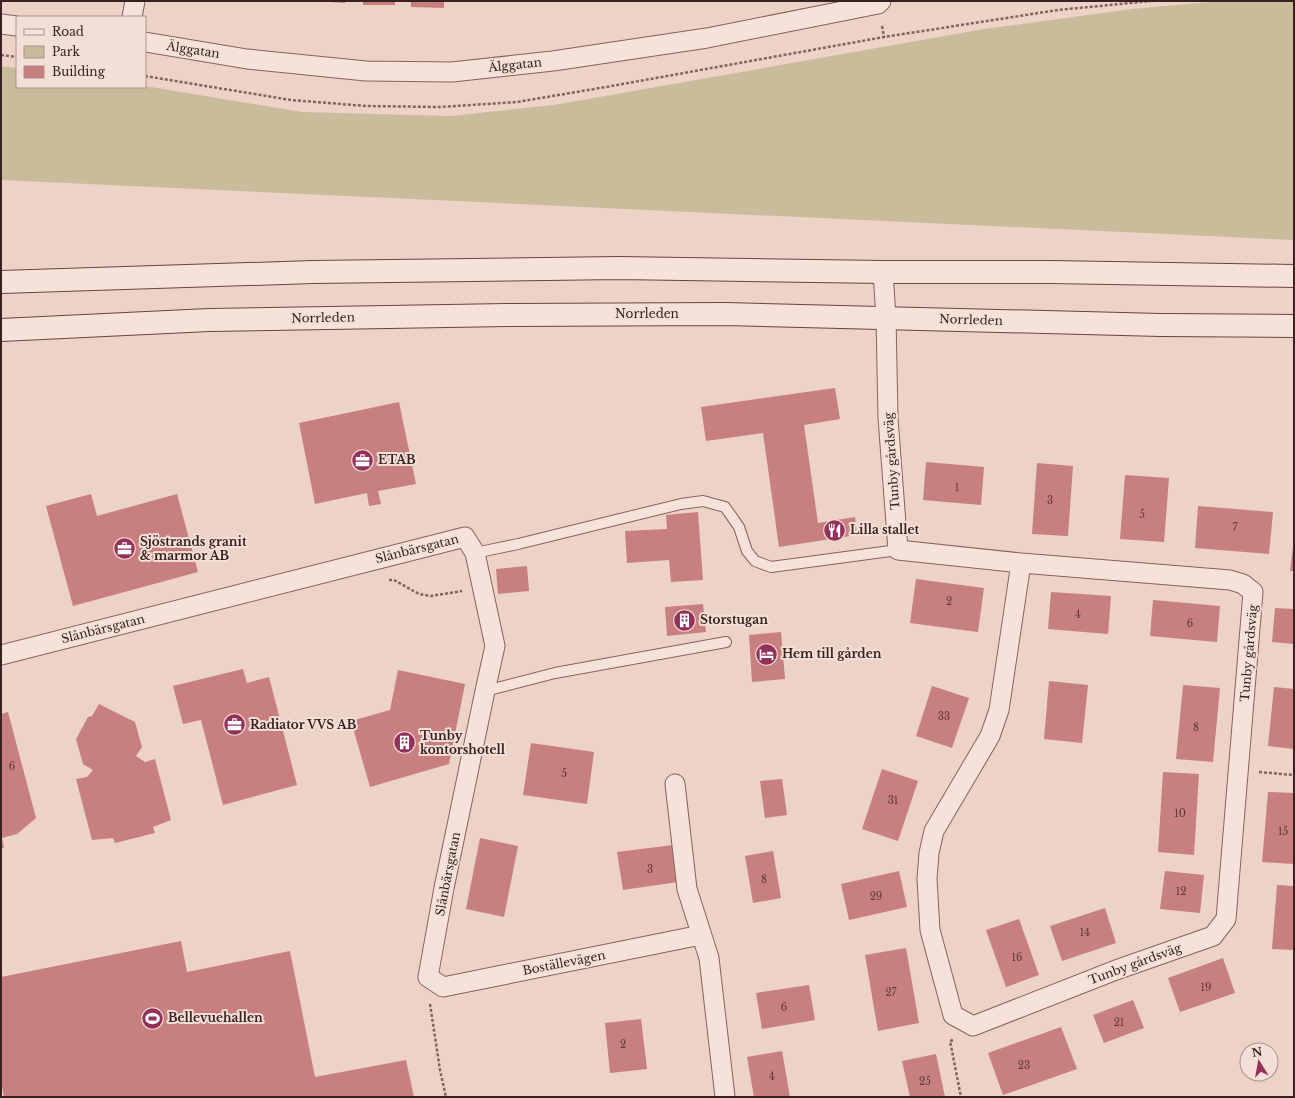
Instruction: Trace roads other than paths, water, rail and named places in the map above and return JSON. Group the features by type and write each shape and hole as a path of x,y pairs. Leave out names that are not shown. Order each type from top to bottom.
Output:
{"main road":[{"path":"1,282 329,271 620,268 1294,276"},
{"name":"Norrleden","path":"1,330 208,320 507,315 725,314 1161,325 1294,326"}],"street":[{"path":"132,16 135,1"},
{"name":"Älggatan","path":"146,42 247,59 366,71 452,72 553,61 708,38 878,4 881,1"},
{"path":"1,24 16,26"},
{"name":"Tunby gårdsväg","path":"883,272 886,317 888,418 898,550 1021,563 1230,580 1243,584 1253,592 1226,919 1213,936 1116,970 973,1026 953,1015 930,930 927,879 934,831 990,736 999,710 1021,563"},
{"name":"Slånbärsgatan","path":"1,655 465,537 475,553 495,646 446,880 436,982"},
{"path":"675,784 687,889 709,958 725,1097"},
{"name":"Boställevägen","path":"436,982 701,935"}],"lane":[{"path":"475,553 681,504 703,501 725,507 739,527 748,551 755,561 771,567 898,550"},
{"path":"485,691 555,673 726,642"}],"place":[{"name":"ETAB","path":"362,460"},
{"name":"Lilla stallet","path":"834,530"},
{"name":"Sjöstrands granit & marmor AB","path":"124,549"},
{"name":"Storstugan","path":"685,620"},
{"name":"Hem till gården","path":"766,654"},
{"name":"Radiator VVS AB","path":"235,725"},
{"name":"Tunby kontorshotell","path":"405,743"},
{"name":"Bellevuehallen","path":"152,1018"}]}
